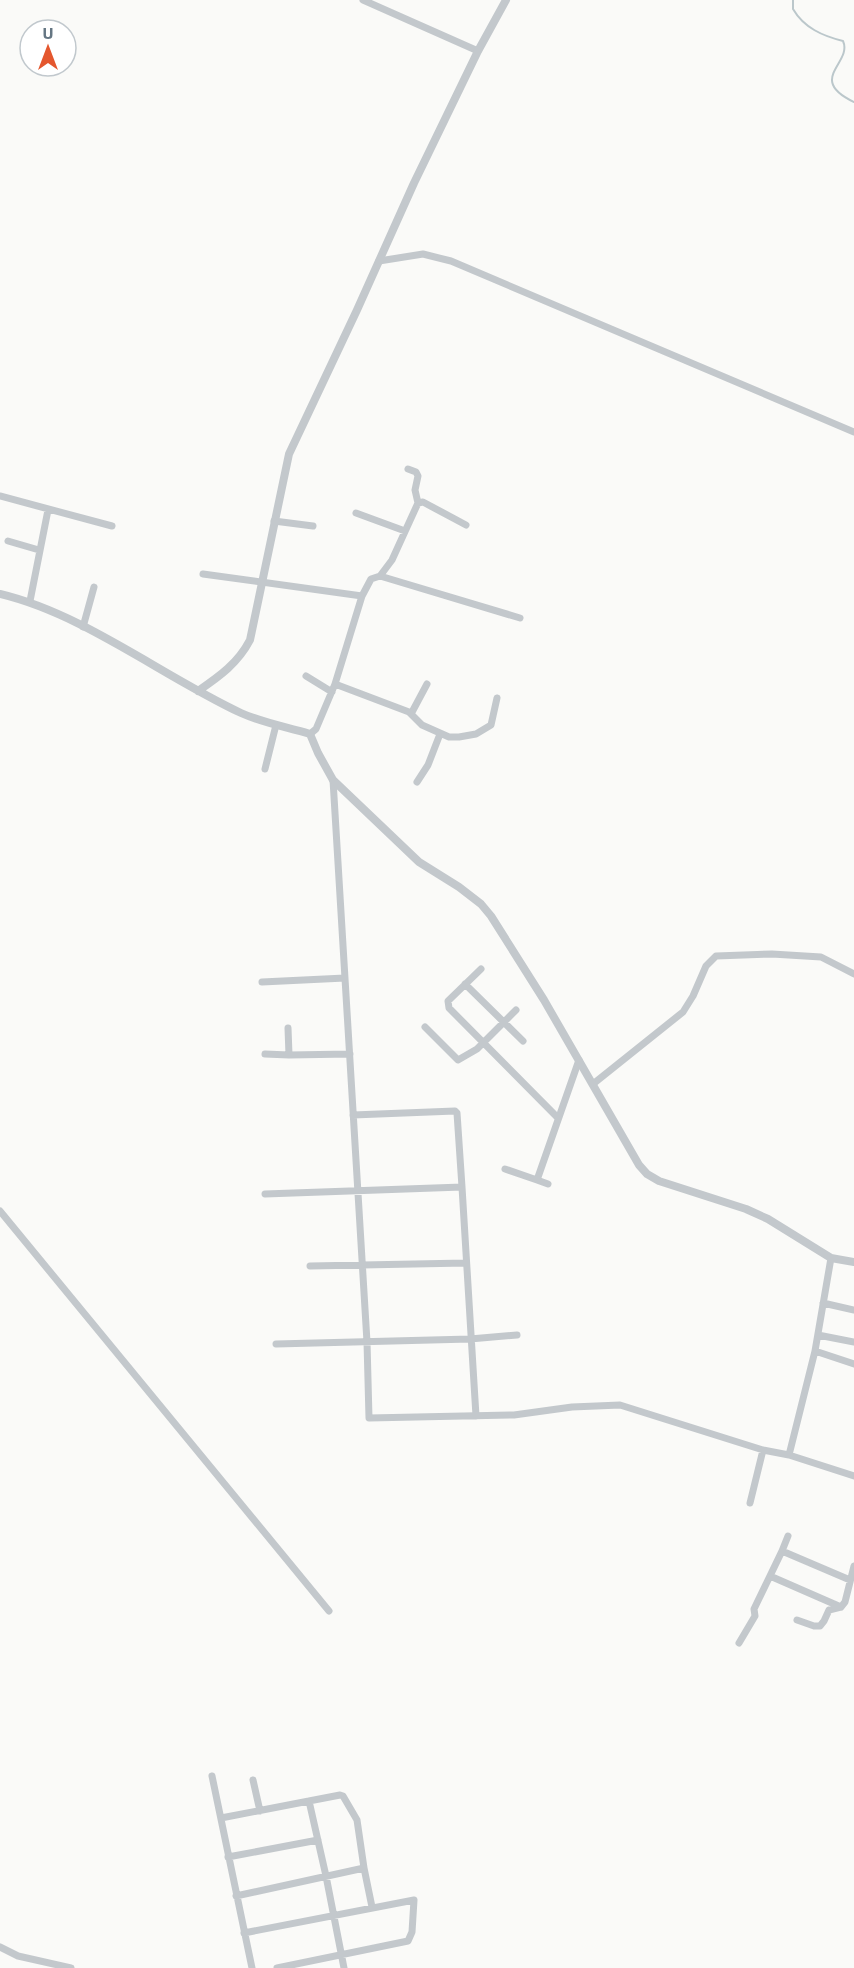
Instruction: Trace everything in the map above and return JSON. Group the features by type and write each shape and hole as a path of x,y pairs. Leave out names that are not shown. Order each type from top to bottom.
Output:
{"street":[{"path":"363,0 478,51"},
{"path":"198,691 225,672 246,649 253,630 289,454 478,51 506,0"},
{"path":"379,261 423,254 451,261 854,432"},
{"path":"310,734 316,729 332,692 362,596 371,579 380,576 392,560 418,503 415,490 418,476 416,472 408,469"},
{"path":"0,496 112,526"},
{"path":"418,503 423,502 466,525"},
{"path":"30,601 48,510"},
{"path":"356,513 405,531"},
{"path":"274,521 313,526"},
{"path":"8,541 39,550"},
{"path":"203,574 362,596"},
{"path":"380,576 519,618"},
{"path":"83,627 94,587"},
{"path":"0,594 30,601 83,627 243,714 310,734"},
{"path":"306,676 332,692"},
{"path":"335,684 411,714 422,725 441,734 459,737 476,734 489,726 497,698"},
{"path":"411,714 427,684"},
{"path":"265,769 276,725"},
{"path":"310,734 333,780 419,862 481,904 523,964 646,1174 670,1186 768,1219 831,1258 854,1262"},
{"path":"417,782 428,765 441,734"},
{"path":"333,780 367,1342 369,1418 514,1415 582,1406 620,1405 854,1476"},
{"path":"593,1084 683,1012 706,966 716,956 772,954 821,957 854,974"},
{"path":"481,969 448,1001 449,1008 558,1118"},
{"path":"262,982 345,978"},
{"path":"465,984 523,1041"},
{"path":"425,1027 456,1060 468,1055 484,1043 516,1010"},
{"path":"288,1028 289,1055"},
{"path":"265,1054 350,1054"},
{"path":"537,1180 579,1060"},
{"path":"353,1115 451,1109 457,1113 476,1416"},
{"path":"505,1168 548,1184"},
{"path":"265,1194 462,1187"},
{"path":"0,1211 329,1611"},
{"path":"789,1455 815,1352 831,1258"},
{"path":"310,1266 466,1263"},
{"path":"823,1303 854,1310"},
{"path":"276,1344 470,1339 517,1335"},
{"path":"818,1335 854,1342"},
{"path":"815,1352 854,1364"},
{"path":"750,1503 763,1450"},
{"path":"739,1642 755,1616 754,1610 788,1536"},
{"path":"782,1551 852,1577"},
{"path":"797,1620 820,1626 829,1610 841,1607 845,1602 854,1566"},
{"path":"770,1576 841,1607"},
{"path":"212,1776 252,1968"},
{"path":"253,1780 260,1811"},
{"path":"221,1818 344,1796 357,1820 372,1907"},
{"path":"309,1801 344,1968"},
{"path":"228,1857 318,1840"},
{"path":"236,1896 364,1868"},
{"path":"244,1933 414,1900 411,1937 402,1944 277,1968"},
{"path":"2,1948 18,1956 71,1968"}],"waterway":[{"path":"793,0 793,9 797,16 808,26 821,34 843,41 844,49 834,71 833,86 840,94 854,102"}]}
